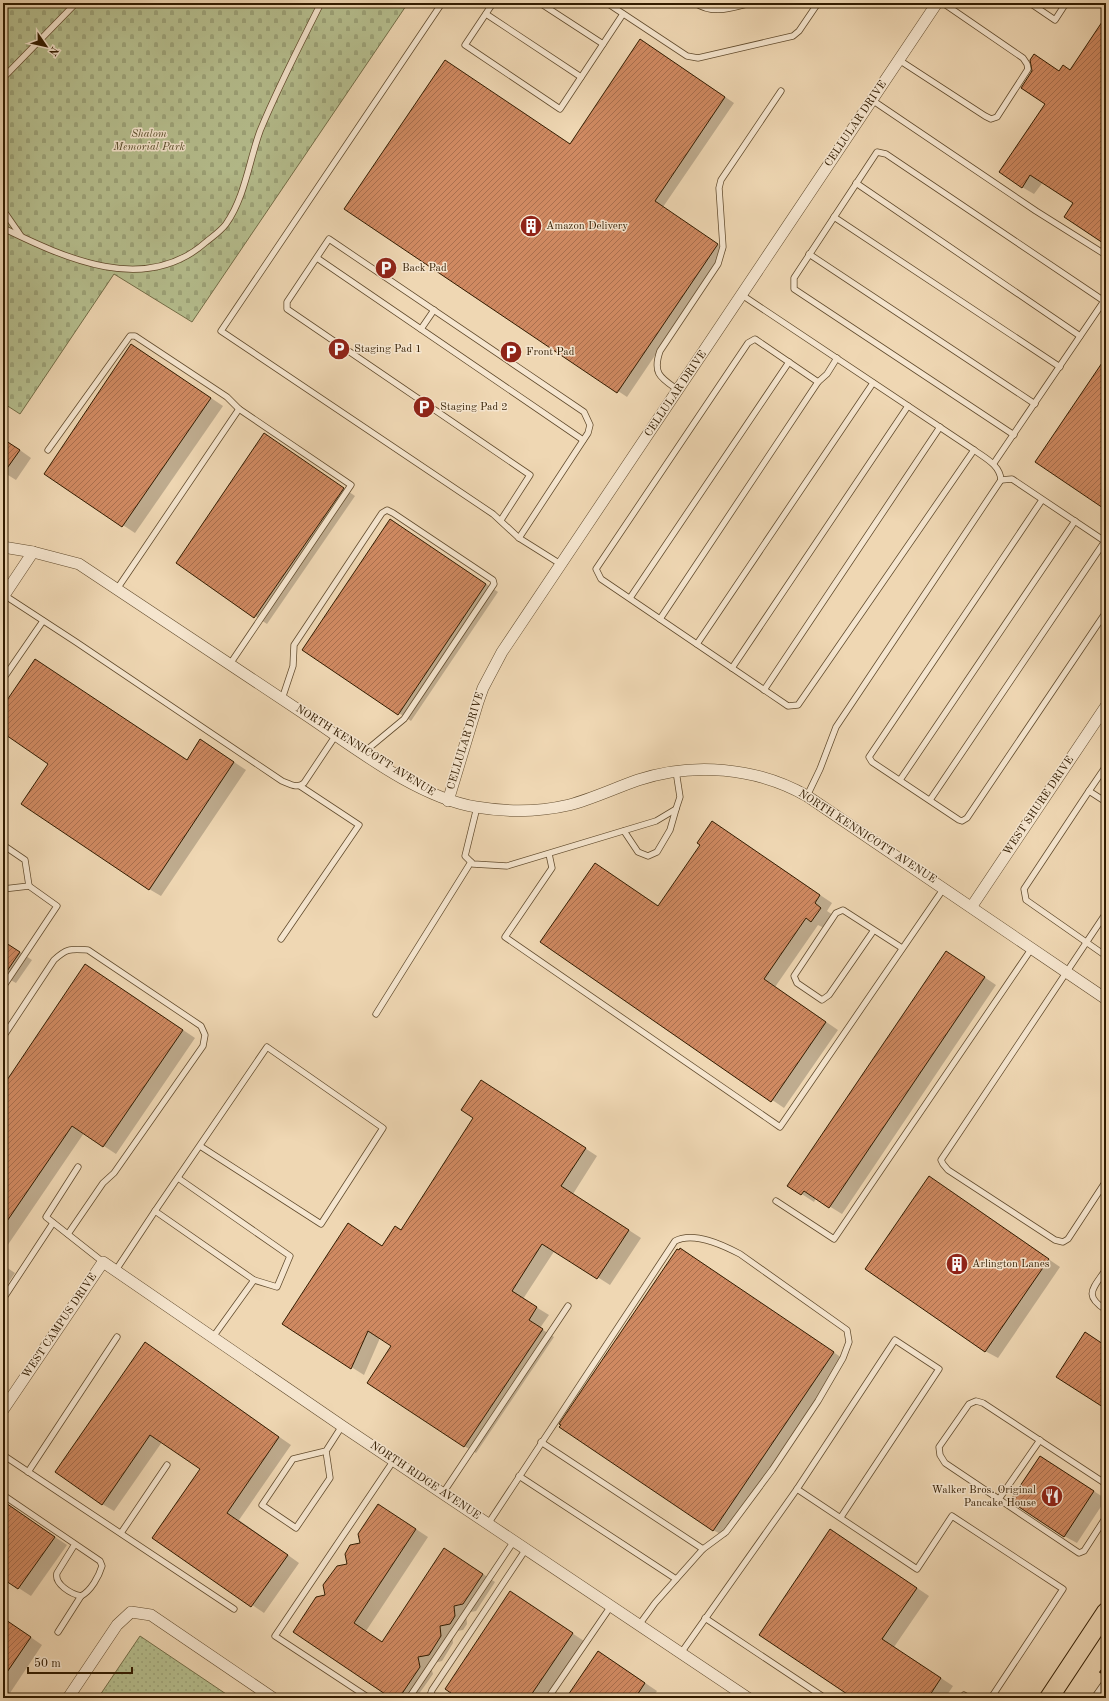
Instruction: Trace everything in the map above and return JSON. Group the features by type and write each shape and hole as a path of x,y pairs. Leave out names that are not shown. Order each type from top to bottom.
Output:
{"main road":[{"path":"1049,1698 1106,1612"}],"street":[{"name":"CELLULAR DRIVE","path":"448,800 483,688 502,652 562,565 937,3"},
{"name":"NORTH KENNICOTT AVENUE","path":"3,547 33,552 79,564 364,753 419,788 448,800 477,807 523,811 563,806 638,780 676,770 715,770 747,774 787,786 807,796 972,906 1106,999"},
{"path":"3,596 33,552"},
{"name":"WEST SHURE DRIVE","path":"972,906 1106,706"},
{"name":"NORTH RIDGE AVENUE","path":"103,1262 342,1426 748,1698"},
{"name":"WEST CAMPUS DRIVE","path":"3,1410 103,1262"},
{"path":"68,1698 118,1624 131,1612 151,1615 273,1698"}],"lane":[{"path":"3,78 76,3"},
{"path":"3,228 83,262 119,269 160,267 193,254 225,225 238,200 260,132 289,66 321,3"},
{"path":"442,3 221,331 501,520 519,538 562,565"},
{"path":"493,3 465,45 560,109 623,14"},
{"path":"540,3 603,44"},
{"path":"607,3 687,56 702,58 793,36 799,31 818,3"},
{"path":"695,3 716,10 750,3"},
{"path":"899,60 985,116 991,119 997,117 1028,69 1027,64 1023,58 943,3"},
{"path":"1030,3 1055,20 1066,3"},
{"path":"486,14 581,77"},
{"path":"678,391 660,377 656,365 657,359 660,351 718,264 722,255 723,247 719,188 721,180 781,91"},
{"path":"872,100 1036,211 1106,255"},
{"path":"994,463 1014,435 1105,300 886,154 877,152 794,278 794,289 1014,435"},
{"path":"856,183 1080,336"},
{"path":"3,210 22,237"},
{"path":"834,217 1060,367"},
{"path":"501,520 530,475 287,310 287,302 330,239 584,412 590,425 583,440 519,538"},
{"path":"809,254 1035,404"},
{"path":"317,258 583,440"},
{"path":"742,295 994,463 1001,474 1001,480 836,727 820,769 807,796"},
{"path":"421,329 434,310"},
{"path":"48,450 130,336 135,336 227,397 239,409 351,485 230,664"},
{"path":"818,382 755,339 748,343 596,569 601,579 788,706 798,706 974,450"},
{"path":"660,619 818,382 827,374 837,358"},
{"path":"630,598 789,362"},
{"path":"697,644 873,383"},
{"path":"732,668 908,406"},
{"path":"117,589 239,409"},
{"path":"764,690 940,427"},
{"path":"930,800 1105,541 1012,479 1001,480"},
{"path":"1042,500 872,752 869,757 872,762 959,820 967,818 1106,612"},
{"path":"282,699 293,666 294,645 382,512 387,510 393,512 493,580 494,584 404,719 364,753"},
{"path":"900,780 1075,521"},
{"path":"3,596 43,621 282,781 294,786 300,786 359,826 281,939"},
{"path":"3,679 43,621"},
{"path":"300,786 304,783 336,735"},
{"path":"1106,766 1024,889 1024,896 1026,900 1106,956"},
{"path":"624,831 638,852 648,856 657,852 670,830 680,797 676,770"},
{"path":"1089,791 1106,802"},
{"path":"477,807 466,856 473,864 507,866 656,821 676,809"},
{"path":"3,845 25,860 29,886"},
{"path":"549,854 552,868 505,937 780,1126 944,888"},
{"path":"376,1014 471,862"},
{"path":"3,889 29,886 57,906 3,987"},
{"path":"874,930 829,995 822,1000 797,983 794,976 836,913 843,910 902,948"},
{"path":"1106,913 942,1160 942,1164 948,1170 1055,1240 1063,1242 1068,1239 1106,1181"},
{"path":"776,1201 834,1239 1032,948"},
{"path":"3,1038 54,960 65,950 77,949 88,950 182,1011 201,1026 205,1035 203,1046 114,1173 103,1183 68,1234"},
{"path":"116,1270 267,1047 383,1128 321,1224 200,1146"},
{"path":"78,1167 46,1218 103,1262"},
{"path":"155,1211 254,1280 277,1287 290,1256 178,1178"},
{"path":"3,1299 53,1223"},
{"path":"488,1524 675,1241 681,1238 694,1238 728,1248 740,1254 847,1330 849,1342 843,1358 818,1401 772,1470 726,1532 703,1549 655,1603 639,1625"},
{"path":"1106,1269 1094,1288 1092,1297 1094,1303 1106,1310"},
{"path":"213,1337 254,1280"},
{"path":"442,1493 568,1306"},
{"path":"28,1472 117,1337"},
{"path":"681,1653 797,1489 896,1340 939,1369 841,1517"},
{"path":"1106,1484 983,1403 976,1401 969,1404 939,1447 940,1455 945,1462 1079,1553 1084,1551 1106,1517"},
{"path":"326,1451 293,1459 262,1505 296,1528 330,1478 326,1451 342,1426"},
{"path":"999,1499 1040,1440"},
{"path":"542,1442 703,1549"},
{"path":"3,1455 234,1610"},
{"path":"369,1698 275,1636 394,1460"},
{"path":"120,1533 167,1465"},
{"path":"519,1476 676,1579"},
{"path":"797,1489 917,1569 952,1516 1063,1589 991,1698"},
{"path":"3,1495 100,1561 102,1566 100,1573 86,1594 81,1596 58,1632"},
{"path":"409,1698 514,1541"},
{"path":"75,1544 57,1573 56,1578 57,1582 76,1595 81,1596"},
{"path":"429,1698 432,1690 526,1549"},
{"path":"548,1698 611,1606"},
{"path":"705,1618 825,1698"},
{"path":"1094,1698 1106,1681"},
{"path":"962,1698 964,1694 969,1698"}],"green space":[{"name":"Shalom Memorial Park","path":"3,3 408,3 192,322 114,274 20,414 3,403"},
{"path":"140,1636 232,1698 98,1698"}],"building":[{"path":"1106,16 1106,245 1064,217 1073,203 1030,175 1022,188 999,172 1045,104 1021,88 1032,71 1030,60 1034,54 1059,71 1063,65 1070,70"},
{"name":"Amazon Delivery","path":"640,39 725,97 655,201 718,244 617,393 344,209 445,60 570,144"},
{"path":"131,344 211,398 122,527 44,474"},
{"path":"1106,357 1106,510 1035,462"},
{"path":"264,433 344,488 254,618 176,563"},
{"path":"3,439 20,450 3,474"},
{"path":"390,519 486,584 398,715 302,650"},
{"path":"35,659 187,760 200,739 234,762 149,890 21,804 48,764 3,733 3,706"},
{"path":"712,821 820,895 815,903 821,908 811,922 806,918 764,979 826,1022 771,1102 540,942 595,863 658,906 700,845 697,843"},
{"path":"3,941 20,952 3,977"},
{"path":"946,951 985,977 829,1208 804,1191 801,1195 787,1186"},
{"path":"85,964 183,1030 103,1147 72,1126 3,1227 3,1086"},
{"path":"481,1080 586,1148 561,1186 629,1230 597,1279 542,1244 512,1291 537,1307 529,1320 543,1329 464,1447 367,1383 391,1346 368,1331 351,1369 282,1324 348,1223 382,1246 395,1226 401,1230 473,1118 461,1110"},
{"name":"Arlington Lanes","path":"929,1176 1049,1259 985,1352 865,1269"},
{"path":"680,1248 834,1352 713,1531 559,1427 561,1425 559,1424 677,1249 679,1250"},
{"path":"1085,1332 1106,1346 1106,1409 1056,1377"},
{"path":"145,1342 279,1437 227,1513 288,1555 251,1607 152,1538 200,1469 150,1435 102,1505 55,1472"},
{"name":"Walker Bros. Original Pancake House","path":"1040,1456 1094,1491 1064,1537 1010,1501"},
{"path":"3,1501 55,1537 18,1589 3,1579"},
{"path":"378,1504 416,1529 354,1623 382,1642 444,1548 483,1574 463,1604 454,1606 455,1616 450,1624 440,1626 441,1636 429,1655 418,1657 420,1667 399,1698 391,1698 293,1632 316,1597 325,1595 323,1585 337,1566 347,1564 345,1554 350,1545 360,1543 358,1534"},
{"path":"830,1529 917,1588 882,1639 941,1678 928,1698 853,1698 759,1635"},
{"path":"510,1591 573,1633 529,1698 458,1698 445,1689"},
{"path":"3,1618 31,1637 3,1678"},
{"path":"598,1651 645,1683 635,1698 566,1698"}],"place":[{"name":"Amazon Delivery","path":"531,226"},
{"name":"Back Pad","path":"386,268"},
{"name":"Staging Pad 1","path":"339,349"},
{"name":"Front Pad","path":"511,352"},
{"name":"Staging Pad 2","path":"424,407"},
{"name":"Arlington Lanes","path":"957,1264"},
{"name":"Walker Bros. Original Pancake House","path":"1052,1496"}]}
